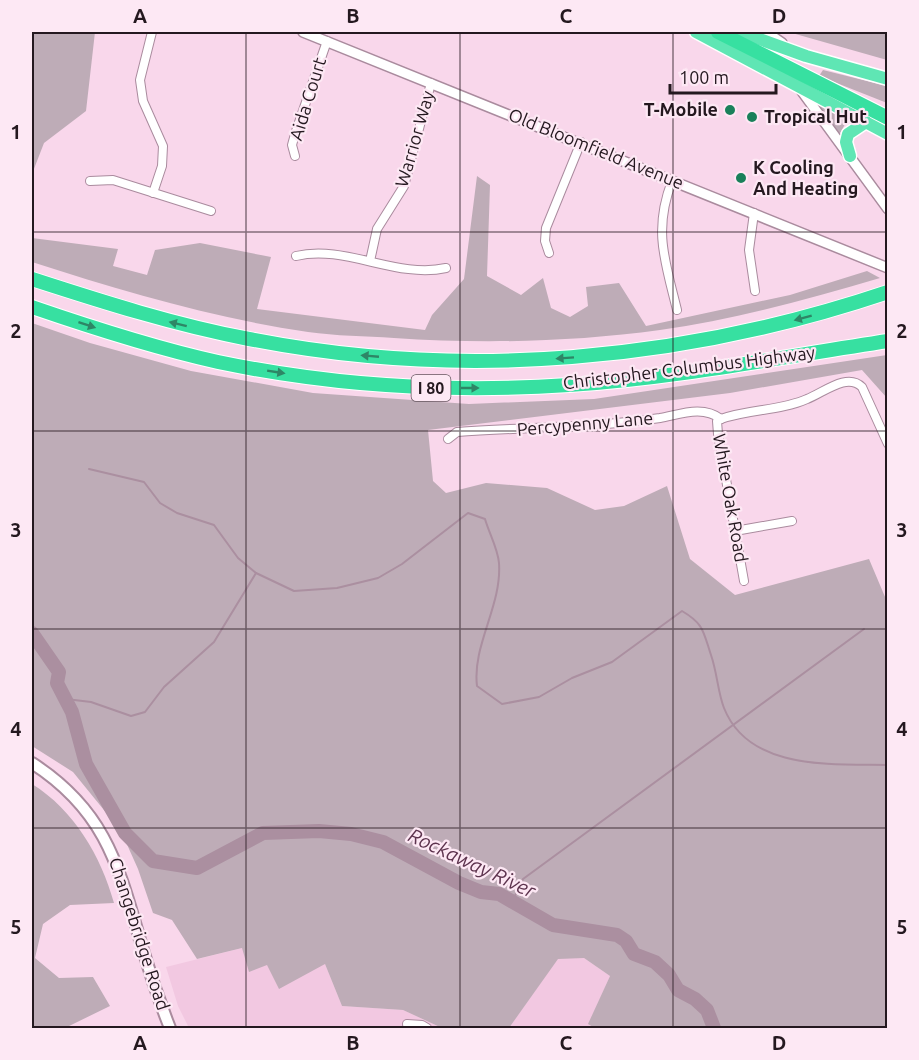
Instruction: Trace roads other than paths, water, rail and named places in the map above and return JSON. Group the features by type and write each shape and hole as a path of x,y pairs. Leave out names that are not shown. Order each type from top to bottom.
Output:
{"highway":[{"path":"696,32 888,134"},
{"path":"718,32 888,118"},
{"path":"740,32 806,56 888,79"},
{"path":"850,156 846,142 848,134 866,122"},
{"name":"Christopher Columbus Highway","path":"32,279 165,320 251,340 355,355 459,361 582,357 670,346 781,324 888,292"},
{"name":"Christopher Columbus Highway","path":"32,308 140,342 228,363 325,379 432,388 522,387 620,381 888,341"}],"main road":[{"name":"Changebridge Road","path":"32,763 73,796 108,843 124,879 152,980 170,1029"}],"street":[{"path":"152,32 140,80 143,101 162,146 162,166 153,193"},
{"name":"Old Bloomfield Avenue","path":"303,32 887,265"},
{"path":"766,32 806,56"},
{"name":"Aida Court","path":"295,156 292,145 295,134 327,41"},
{"path":"791,82 808,99 888,209"},
{"name":"Warrior Way","path":"370,261 376,228 404,186 431,83"},
{"path":"549,253 545,241 546,228 581,142"},
{"path":"90,181 113,180 211,211"},
{"path":"672,181 663,207 660,235 677,310"},
{"path":"754,213 749,250 755,291"},
{"path":"296,256 320,252 422,270 446,268"},
{"path":"721,419 796,403 844,382 854,381 862,387 888,444"},
{"name":"Percypenny Lane","path":"448,439 457,432 626,423 699,411 712,412 721,419"},
{"name":"White Oak Road","path":"721,419 717,421 718,434 744,581"},
{"path":"735,531 792,521"},
{"path":"407,1024 422,1025 427,1029"}],"waterway":[{"path":"89,469 144,482 160,503 177,513 214,525 238,558 256,573 294,591 337,588 378,578 402,564 468,513 485,519 498,558 499,579 479,656 477,686 502,704 539,697 572,678 612,662 682,611 695,620 702,629 724,708 736,728 752,743 794,760 842,765 888,765"},
{"path":"66,699 91,702 131,716 145,712 164,687 214,642 256,573"},
{"path":"513,900 523,879 864,629"},
{"name":"Rockaway River","path":"32,633 59,672 57,683 72,712 86,764 125,833 153,861 197,868 263,833 319,831 351,834 383,842 459,883 481,892 499,894 553,925 617,935 626,941 634,954 655,962 669,975 678,990 695,999 707,1010 714,1028"}],"place":[{"name":"T-Mobile","path":"730,110"},
{"name":"Tropical Hut","path":"752,117"},
{"name":"K Cooling And Heating","path":"741,178"}]}
